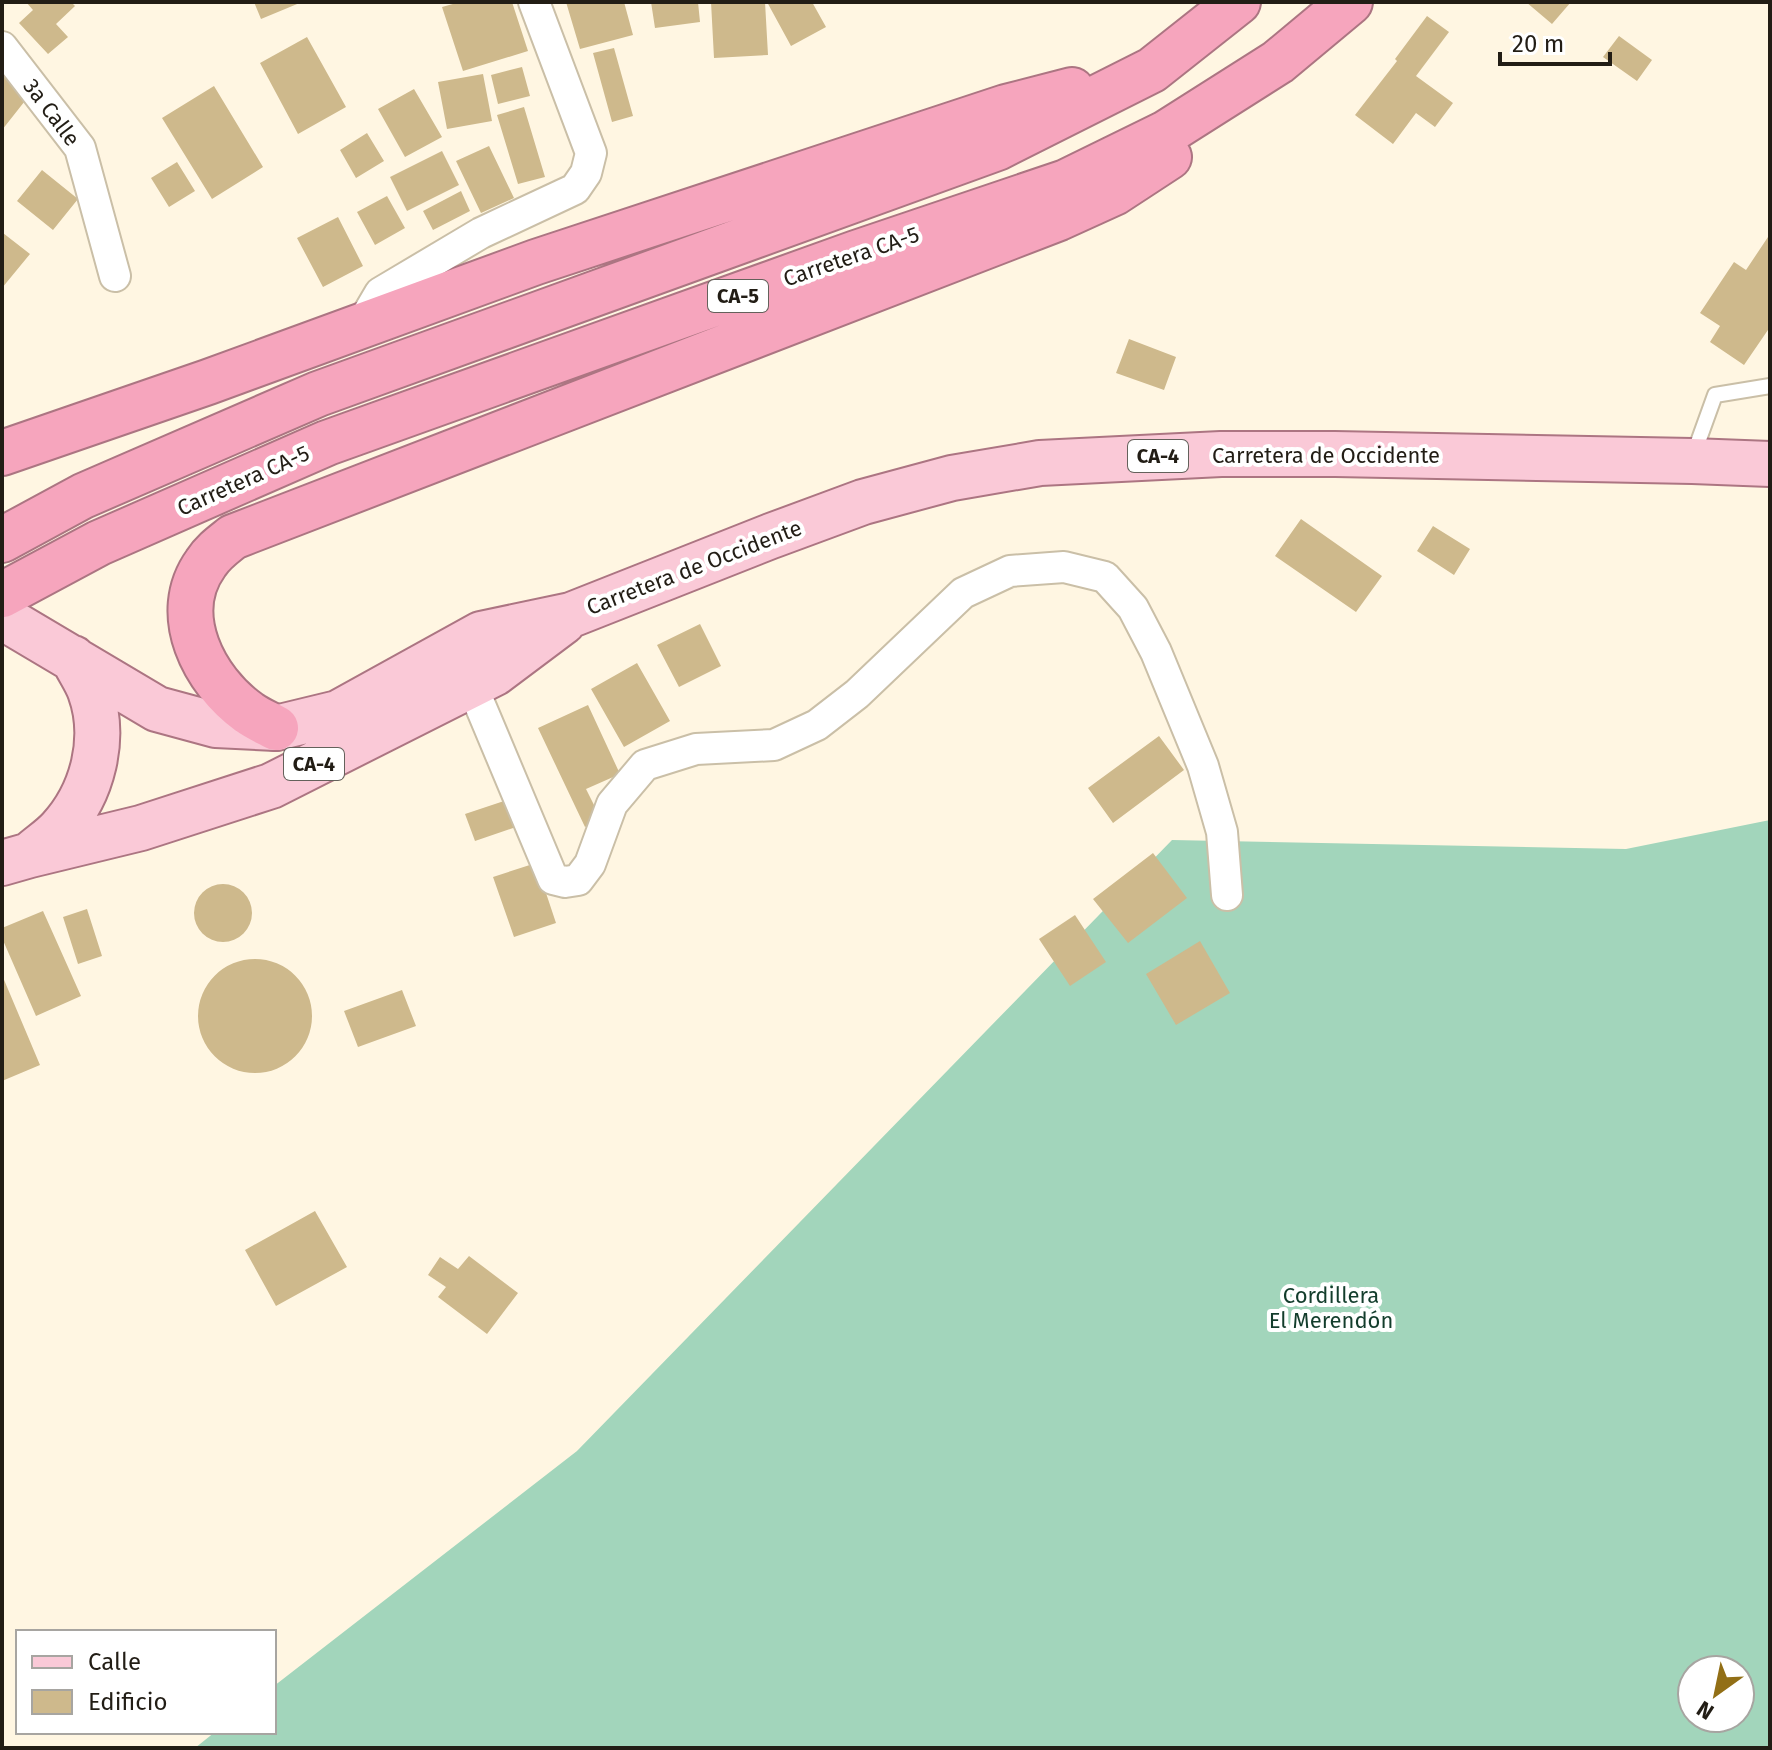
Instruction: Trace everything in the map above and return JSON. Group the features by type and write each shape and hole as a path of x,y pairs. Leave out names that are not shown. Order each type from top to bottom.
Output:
{"highway":[{"name":"CA-5","path":"2,540 83,496 318,394 997,148 1152,70 1238,2"},
{"name":"Carretera CA-5","path":"2,595 99,543 327,443 856,253 1066,182 1166,133 1278,62 1350,2"},
{"path":"276,728 249,713 226,692 207,668 194,639 190,620 196,582 204,564 233,537 1073,212 1114,193 1202,135 1278,62"},
{"path":"2,453 208,382 536,262 977,116 1152,70"}],"main road":[{"name":"Carretera de Occidente","path":"2,617 157,709 216,725 276,728 338,713 481,634 571,615 863,502 952,478 1040,463 1221,454 1770,464"},
{"name":"Carretera de Occidente","path":"16,859 141,828 271,786 495,673 571,615"},
{"path":"16,859 59,831 82,801 94,766 97,728 90,692 73,658"}],"street":[{"path":"360,327 380,293 481,233 575,189 586,173 591,153 534,2"},
{"name":"3a Calle","path":"2,47 80,148 115,276"},
{"path":"472,686 553,879 565,882 578,880 590,864 612,804 645,765 696,749 774,745 817,725 857,694 963,593 1010,571 1064,567 1105,577 1133,608 1156,652 1203,766 1222,832 1227,895"}],"lane":[{"path":"1692,461 1715,395 1770,386"}],"green space":[{"name":"Cordillera El Merendón","path":"1770,820 1770,1748 195,1748 212,1734 276,1734 276,1684 577,1451 1172,840 1626,849"}],"building":[{"path":"26,2 71,2 75,6 56,24 68,37 48,54 19,23 33,10"},
{"path":"254,2 302,2 261,19"},
{"path":"460,2 512,2 528,51 463,71 442,7"},
{"path":"566,2 624,2 633,35 580,49"},
{"path":"651,2 698,2 700,22 655,28"},
{"path":"711,2 765,2 768,55 714,58"},
{"path":"767,2 812,2 826,27 791,46"},
{"path":"1526,2 1571,2 1552,24"},
{"path":"1427,16 1449,32 1416,76 1453,103 1435,127 1416,113 1393,144 1355,115"},
{"path":"1619,36 1652,60 1637,81 1603,57"},
{"path":"307,37 346,107 298,134 260,63"},
{"path":"614,48 633,116 612,122 593,53"},
{"path":"522,67 530,96 498,104 491,75"},
{"path":"2,68 32,92 2,130"},
{"path":"483,74 492,121 447,129 438,82"},
{"path":"214,86 263,167 212,199 162,118"},
{"path":"414,89 442,137 405,157 378,109"},
{"path":"524,107 545,177 518,184 497,115"},
{"path":"367,133 384,161 356,178 340,150"},
{"path":"489,146 514,198 481,213 456,161"},
{"path":"442,151 459,185 407,211 390,177"},
{"path":"177,162 195,191 169,207 151,178"},
{"path":"42,170 78,199 53,230 17,201"},
{"path":"461,191 470,211 433,230 423,211"},
{"path":"387,196 405,228 375,245 357,212"},
{"path":"338,217 363,266 323,287 297,238"},
{"path":"1770,234 1770,327 1744,365 1710,342 1720,326 1700,313 1734,262 1746,270"},
{"path":"2,235 30,254 2,288"},
{"path":"1129,339 1176,357 1164,390 1116,373"},
{"path":"1301,519 1382,576 1356,612 1275,556"},
{"path":"1433,526 1470,549 1454,575 1417,551"},
{"path":"700,624 721,666 679,687 657,645"},
{"path":"637,663 670,721 624,747 591,689"},
{"path":"588,705 620,774 586,789 601,819 585,827 538,728"},
{"path":"1159,736 1184,770 1113,823 1088,788"},
{"path":"507,800 516,827 475,841 465,814"},
{"path":"1153,853 1187,898 1128,943 1093,899"},
{"path":"536,863 556,923 514,937 493,877"},
{"path":"223,884 234,886 243,893 250,902 250,924 243,933 234,940 223,942 212,940 203,933 196,924 194,913 196,902 203,893 212,886"},
{"path":"87,909 102,956 78,964 63,917"},
{"path":"43,911 81,996 36,1016 2,938 2,928"},
{"path":"1075,915 1106,962 1070,986 1039,939"},
{"path":"1200,941 1230,993 1176,1025 1146,974"},
{"path":"255,959 287,968 303,984 312,1016 303,1048 287,1064 255,1073 223,1064 207,1048 198,1016 207,984 223,968"},
{"path":"2,975 40,1065 2,1081"},
{"path":"402,990 416,1026 358,1047 344,1011"},
{"path":"315,1211 347,1267 276,1306 245,1250"},
{"path":"469,1256 518,1293 487,1334 438,1297 446,1287 428,1275 440,1257 458,1269"}]}
